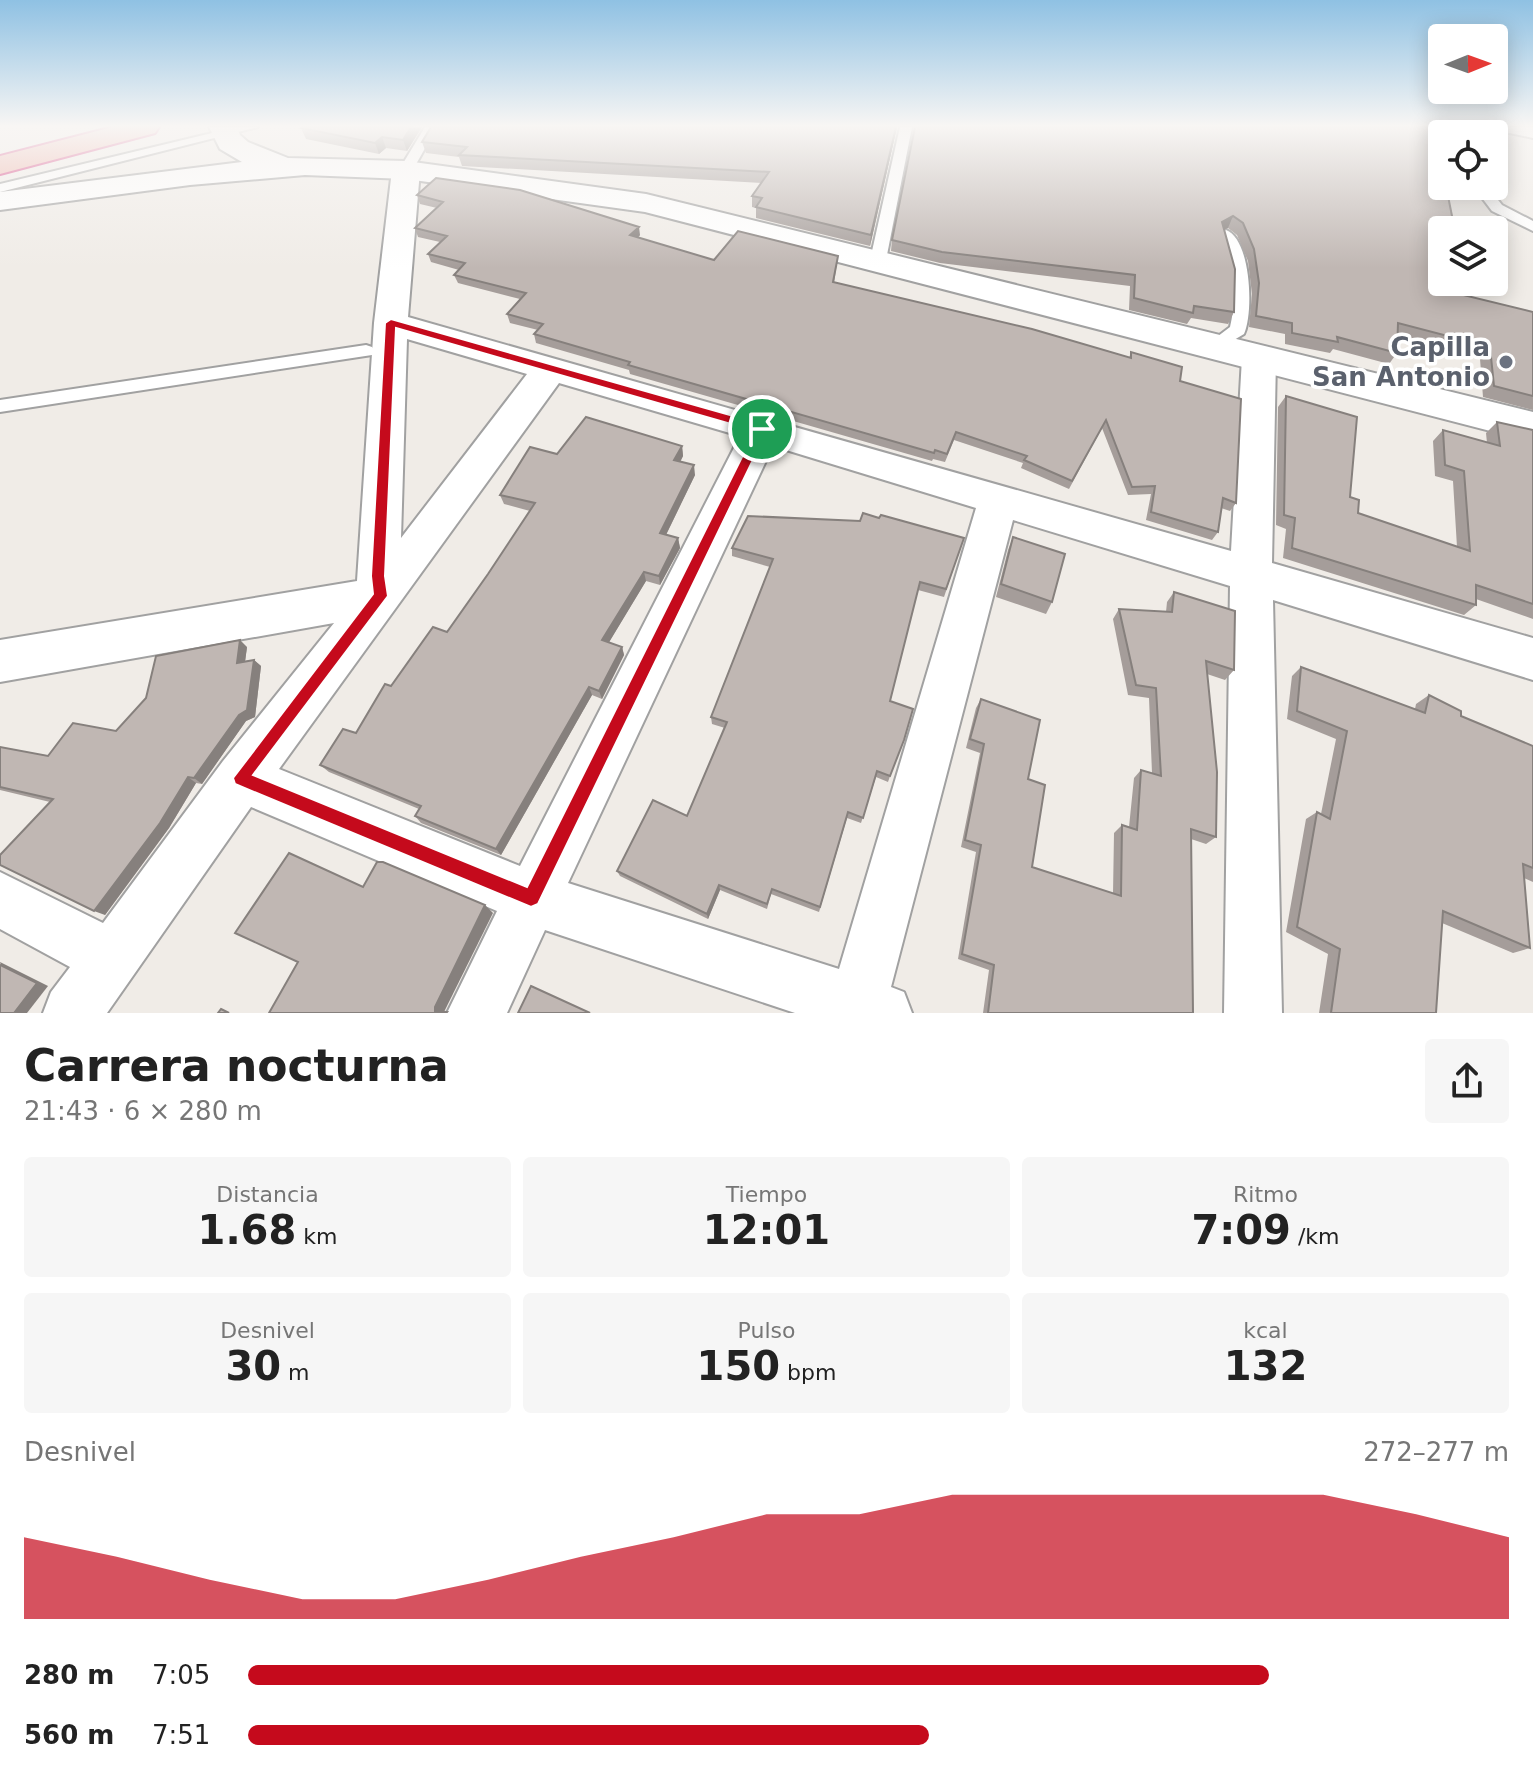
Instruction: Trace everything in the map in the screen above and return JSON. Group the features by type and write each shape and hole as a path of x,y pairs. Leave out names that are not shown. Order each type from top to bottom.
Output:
{"street":[{"path":"0,201 82,188 214,174"},
{"path":"381,596 378,576 378,337 405,174"},
{"path":"437,174 646,203 1533,427"},
{"path":"378,337 551,368 1533,659"},
{"path":"1253,1013 1251,574 1259,358"},
{"path":"72,1013 241,778 551,368"},
{"path":"476,1013 762,429"},
{"path":"241,778 531,898 865,1010 998,500"},
{"path":"0,661 381,596"},
{"path":"0,899 111,958"}],"lane":[{"path":"0,188 54,174"},
{"path":"878,260 896,174"},
{"path":"1491,200 1497,208 1533,227"},
{"path":"1214,346 1238,330 1244,308 1239,262 1226,234"},
{"path":"0,406 378,337"}],"building":[{"path":"767,174 885,174 871,235 756,207 762,198 752,196"},
{"path":"905,174 1428,174 1428,200 1449,200 1452,216 1428,216 1428,296 1467,296 1533,312 1533,396 1494,386 1490,347 1398,323 1397,353 1337,337 1338,342 1292,333 1292,323 1256,316 1259,283 1254,249 1243,223 1233,216 1222,222 1235,269 1234,312 1194,306 1193,313 1134,298 1135,275 942,252 892,240"},
{"path":"436,178 520,190 639,227 630,235 714,260 738,231 838,256 833,282 1032,329 1131,358 1131,352 1182,367 1180,381 1241,399 1236,503 1223,498 1218,532 1151,512 1155,486 1132,487 1106,420 1072,481 1024,460 1027,456 956,432 947,454 935,450 934,453 628,365 630,362 534,334 543,324 507,314 526,293 454,275 465,263 428,254 447,236 415,228 443,202 417,195"},
{"path":"1286,396 1357,417 1350,497 1359,500 1358,513 1470,551 1464,471 1445,465 1443,430 1500,446 1497,422 1533,430 1533,604 1476,585 1476,605 1292,548 1295,518 1284,515"},
{"path":"586,417 682,446 674,460 694,465 660,533 678,538 659,576 644,572 602,640 622,647 599,691 589,687 496,849 415,816 421,806 320,765 343,729 356,733 385,684 391,686 433,627 447,632 535,503 500,495 530,447 557,454"},
{"path":"863,513 964,538 946,589 920,582 890,701 913,709 904,740 890,776 877,771 863,818 848,812 820,907 772,889 767,904 719,885 707,914 617,871 653,800 687,816 727,722 711,717 773,559 732,548 748,516 860,521"},
{"path":"1013,537 1065,554 1052,602 1001,584"},
{"path":"1174,592 1235,611 1234,670 1206,661 1217,772 1216,837 1191,829 1193,1013 988,1013 994,965 962,954 981,845 965,840 984,744 970,739 981,699 1040,720 1028,779 1045,785 1032,867 1121,896 1122,825 1137,830 1141,770 1161,776 1156,688 1136,685 1119,609 1172,612"},
{"path":"240,640 237,663 254,660 247,710 239,715 194,778 188,777 160,823 94,911 0,865 0,855 53,799 0,787 0,747 48,756 73,723 116,731 146,698 156,656"},
{"path":"1301,667 1425,713 1429,695 1461,711 1461,716 1533,746 1533,868 1523,864 1530,948 1443,911 1436,1013 1331,1013 1340,949 1297,927 1317,812 1330,819 1347,731 1297,711"},
{"path":"289,853 363,887 377,862 383,862 485,905 435,1007 435,1011 446,1013 269,1013 298,962 235,933"},
{"path":"0,965 37,983 14,1013 0,1013"},
{"path":"531,986 590,1013 518,1013"}],"place":[{"name":"Capilla San Antonio","path":"1506,362"}],"route":[{"path":"391,323 762,429 531,898 241,778 381,596 378,576 391,323"}]}
